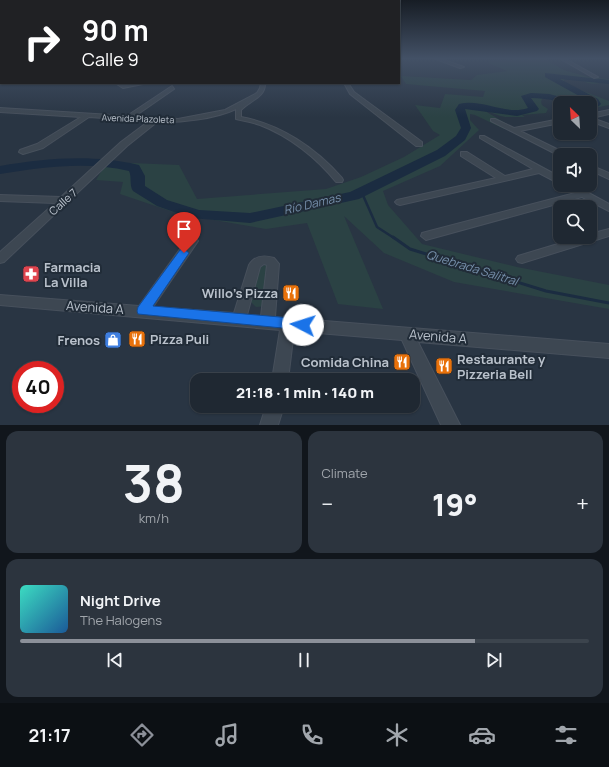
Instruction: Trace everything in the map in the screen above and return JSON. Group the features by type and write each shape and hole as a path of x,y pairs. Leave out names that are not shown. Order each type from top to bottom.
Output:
{"street":[{"path":"119,84 123,86 138,84"},
{"name":"Avenida Plazoleta","path":"0,110 178,121 218,114 244,103 262,91 263,84"},
{"path":"347,84 352,93 419,144"},
{"path":"127,119 172,88"},
{"path":"238,118 238,110 244,103"},
{"path":"597,115 609,112"},
{"path":"23,152 40,146 87,116"},
{"path":"178,121 186,122 238,118 266,125 325,163 339,180"},
{"name":"Calle 7","path":"0,259 151,120"},
{"path":"493,120 553,149"},
{"path":"597,120 609,126"},
{"path":"512,130 553,122"},
{"path":"482,137 553,177"},
{"path":"464,154 504,178"},
{"path":"400,202 540,170"},
{"path":"597,170 609,176"},
{"path":"580,192 609,208"},
{"path":"426,236 583,194"},
{"path":"0,198 64,200"},
{"path":"522,260 609,232"},
{"path":"143,311 192,241"},
{"path":"238,319 255,265 262,260 270,261 274,264 267,322"},
{"name":"Avenida A","path":"0,300 609,351"},
{"path":"281,373 288,323"},
{"path":"406,334 451,425"},
{"path":"269,425 273,413"}],"green space":[{"path":"402,78 471,80 474,78 597,78 609,79 609,83 594,84 573,78 564,80 565,84 596,96 553,96 553,100 546,98 542,99 542,105 548,109 546,113 522,115 525,117 505,117 485,111 514,128 504,129 470,114 470,120 479,130 440,166 383,191 388,205 422,244 517,267 609,285 609,309 454,282 384,253 344,216 383,309 338,304 307,223 266,229 179,214 120,194 123,182 96,180 107,162 179,165 197,199 326,189 361,177 404,157 440,135 433,131 415,105 440,108 445,94 483,97 485,91 406,84"},
{"path":"597,96 609,101 609,105 597,108"},
{"path":"265,265 270,266 266,306 256,307 251,302 257,269"}],"waterway":[{"name":"Río Damas","path":"553,78 586,96"},
{"name":"Río Damas","path":"573,78 609,82"},
{"name":"Río Damas","path":"0,170 31,165 67,162 120,165 134,168 138,176 138,188 162,203 197,215 250,218 354,196 441,153 461,138 466,128 464,118 460,110 462,106 480,107 517,113 534,109 525,96 537,95 553,98"},
{"name":"Quebrada Salitral","path":"362,193 377,227 394,238"},
{"name":"Quebrada Salitral","path":"393,237 410,249 546,291 609,303"}],"place":[{"name":"Farmacia La Villa","path":"31,274"},
{"name":"Willo's Pizza","path":"291,293"},
{"name":"Pizza Puli","path":"137,339"},
{"name":"Frenos","path":"113,340"},
{"name":"Comida China","path":"402,362"},
{"name":"Restaurante y Pizzeria Bell","path":"444,366"}],"route":[{"path":"184,253 143,311 303,325"}]}
